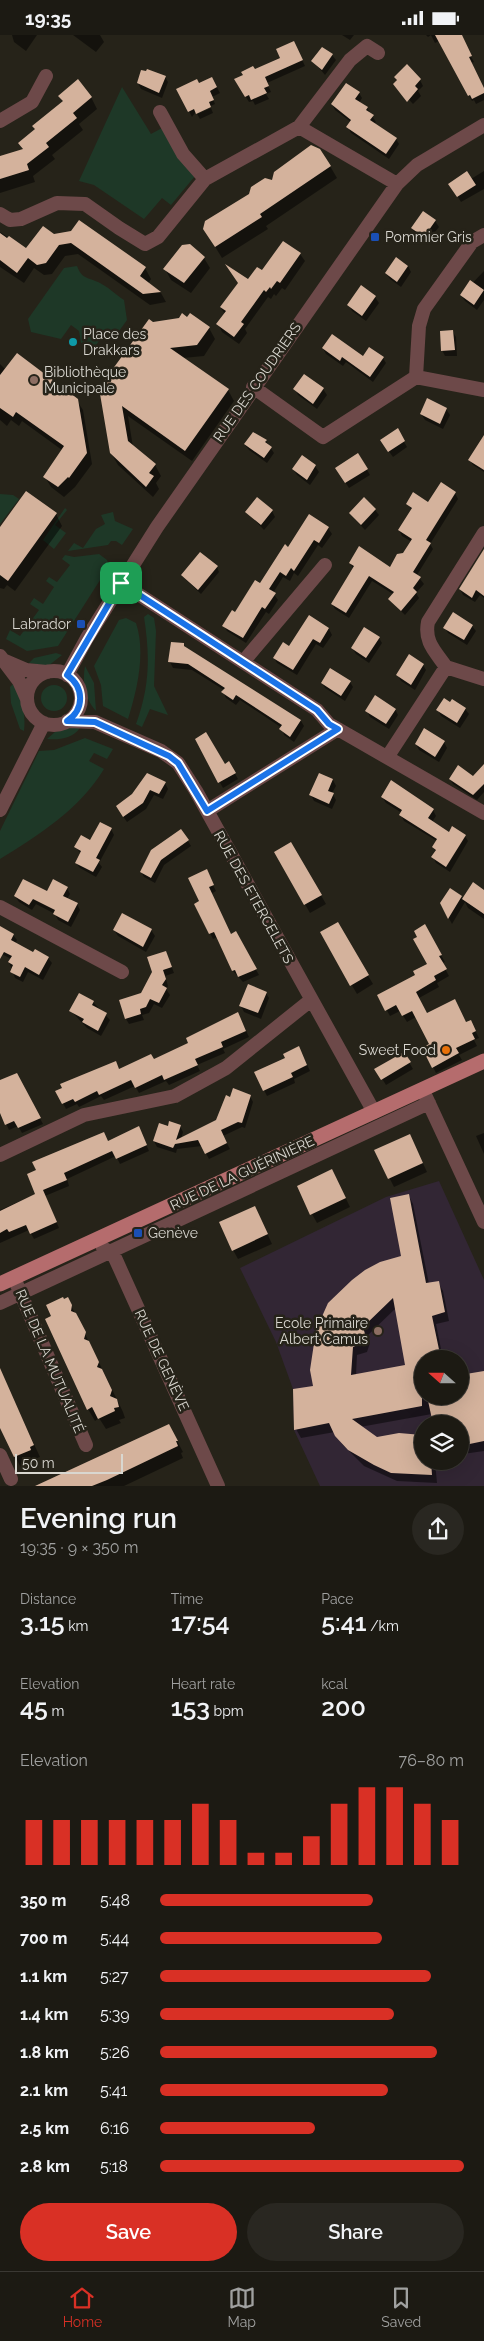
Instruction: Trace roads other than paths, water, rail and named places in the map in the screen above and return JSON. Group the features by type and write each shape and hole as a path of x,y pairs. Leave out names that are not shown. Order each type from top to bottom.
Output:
{"main road":[{"name":"RUE DE LA GUÉRINIÈRE","path":"7,1281 374,1112 426,1096 484,1061"}],"street":[{"path":"0,213 10,220 22,219 57,203 85,204 145,244 158,237 206,179 299,127 350,59 372,50"},
{"path":"0,121 32,102 46,77"},
{"path":"160,112 183,154 206,179"},
{"name":"RUE DES COUDRIERS","path":"67,675 121,583 253,387 397,184 417,165 484,125"},
{"path":"299,127 397,184"},
{"path":"416,377 419,326 424,309 472,242 484,235"},
{"path":"253,387 323,437 416,377 484,390"},
{"path":"484,533 428,622 426,633 428,643 446,667 484,679"},
{"path":"243,662 325,565"},
{"path":"121,583 317,710 329,724 388,756 484,813"},
{"path":"2,659 27,699 31,712 44,723 53,725 67,721 76,713 80,699"},
{"path":"2,659 26,670 54,671 67,675 77,684 80,699 95,722"},
{"path":"388,756 446,667"},
{"path":"27,699 32,683 47,672"},
{"name":"RUE DES ETERCELETS","path":"67,721 95,722 169,756 178,763 207,811 374,1112"},
{"path":"0,810 44,723"},
{"path":"207,811 338,729"},
{"path":"0,907 122,972"},
{"path":"0,1155 84,1115 175,1096 226,1067 311,1000"},
{"path":"0,1303 426,1096 484,1222"},
{"name":"RUE DE GENÈVE","path":"97,1239 116,1260 218,1486"},
{"name":"RUE DE LA MUTUALITÉ","path":"7,1281 20,1293 86,1445"},
{"path":"0,1455 11,1479"}],"place":[{"name":"Pommier Gris","path":"375,237"},
{"name":"Place des Drakkars","path":"73,342"},
{"name":"Bibliothèque Municipale","path":"34,380"},
{"name":"Labrador","path":"81,624"},
{"name":"Sweet Food","path":"446,1050"},
{"name":"Genève","path":"138,1233"},
{"name":"Ecole Primaire Albert Camus","path":"378,1331"}]}
